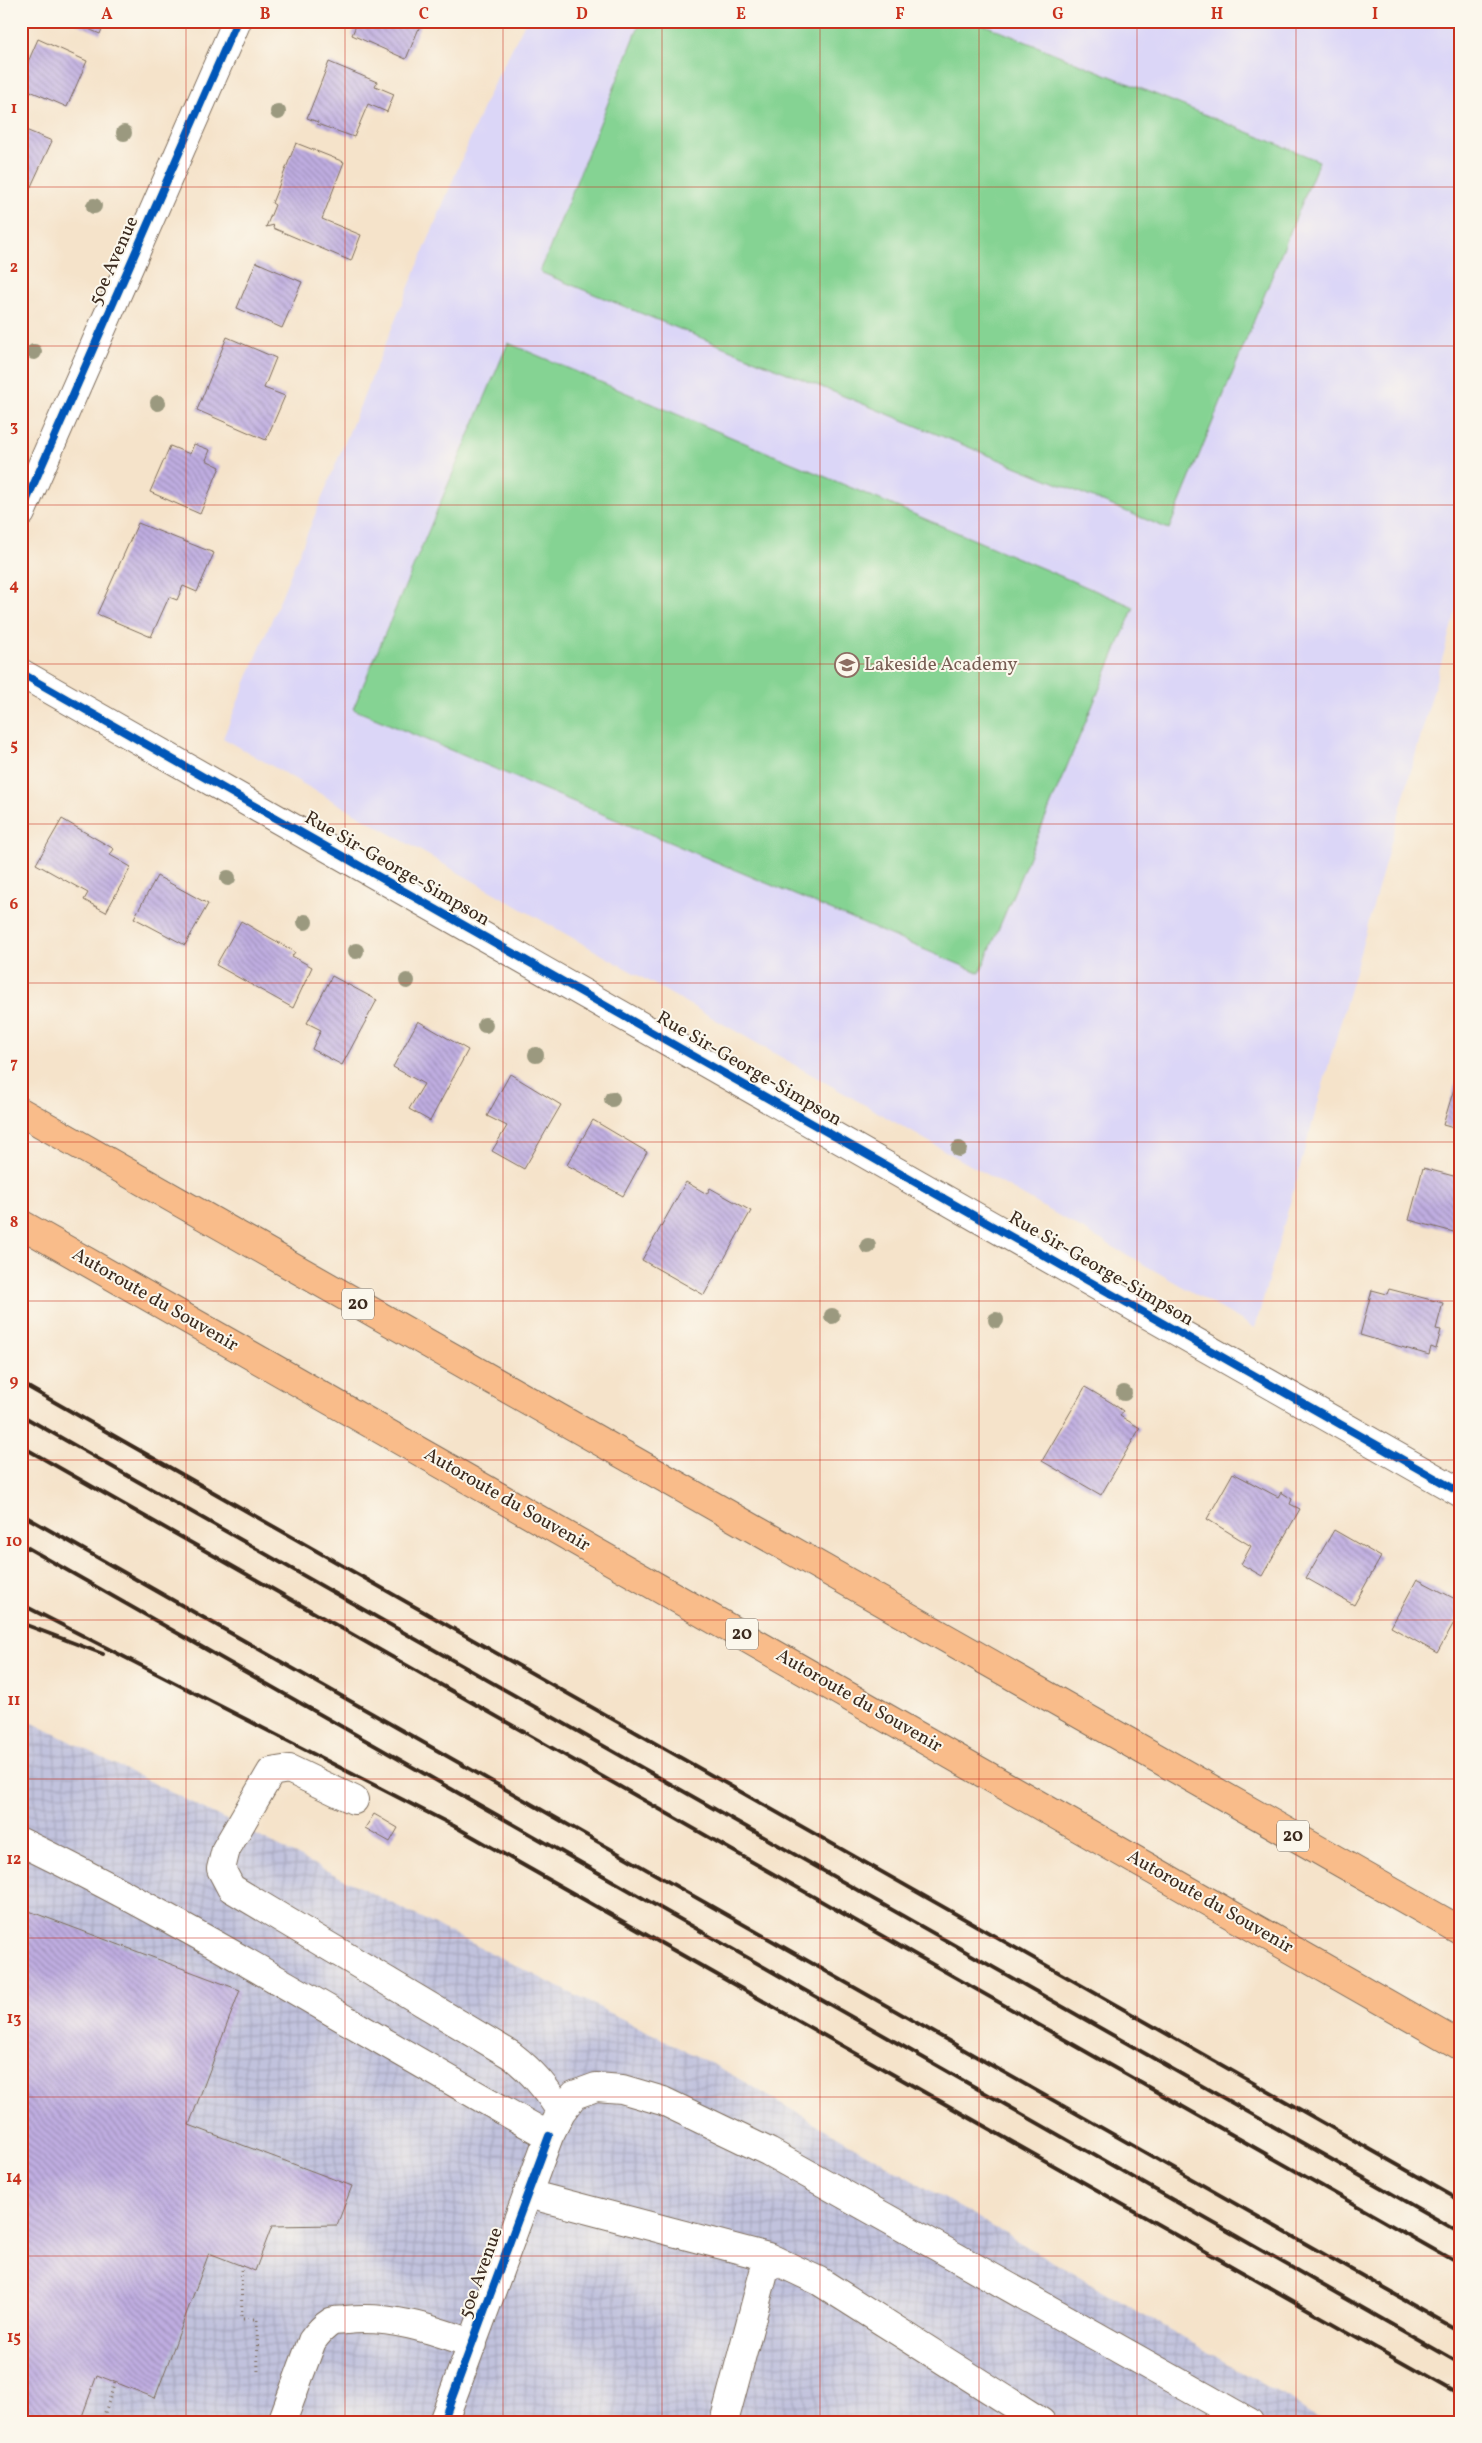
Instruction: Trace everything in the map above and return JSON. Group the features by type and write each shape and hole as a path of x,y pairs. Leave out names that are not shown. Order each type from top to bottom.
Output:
{"highway":[{"name":"20","path":"21,1112 1461,1931"},
{"name":"Autoroute du Souvenir","path":"21,1224 1461,2046"}],"street":[{"name":"50e Avenue","path":"21,513 236,21"},
{"name":"Rue Sir-George-Simpson","path":"21,673 1461,1493"},
{"path":"354,1800 290,1769 271,1772 226,1849 222,1869 231,1888 511,2055 532,2071 546,2088 561,2112"},
{"path":"21,1842 220,1946 549,2136"},
{"name":"50e Avenue","path":"443,2422 549,2136 561,2112 574,2095 596,2087 622,2089 663,2101 769,2152 1248,2422"},
{"path":"528,2194 768,2257 819,2281 1041,2422"},
{"path":"724,2422 768,2257"},
{"path":"282,2422 312,2341 320,2331 332,2322 358,2319 392,2321 436,2330 473,2344"}],"path":[{"path":"241,2265 242,2319 257,2319 258,2378"},
{"path":"102,2422 115,2382"}],"shaded area":[{"name":"Lakeside Academy","path":"526,21 1461,21 1461,592 1255,1328 223,738 488,95"},
{"path":"21,1717 722,2069 1328,2422 21,2422"}],"green space":[{"path":"641,21 975,21 1319,161 1169,529 540,272"},
{"path":"508,343 1134,607 980,973 353,709"}],"building":[{"path":"70,21 105,21 100,34"},
{"path":"358,21 422,21 406,59 352,35"},
{"path":"38,39 87,61 67,107 21,87 21,78"},
{"path":"329,62 377,82 375,86 394,94 387,112 368,104 354,137 317,124 318,122 307,118"},
{"path":"21,128 52,141 21,208"},
{"path":"296,143 344,162 322,219 361,235 351,261 273,228 274,225 266,227 275,205 272,203"},
{"path":"256,262 302,282 282,328 237,308"},
{"path":"227,337 276,358 264,388 285,396 266,440 197,410"},
{"path":"194,444 210,450 206,460 220,467 200,514 150,492 170,446 190,454"},
{"path":"138,523 214,553 197,592 183,586 177,600 169,597 151,637 97,614"},
{"path":"62,819 114,849 110,855 131,867 106,912 84,900 88,893 36,864"},
{"path":"157,876 208,904 185,945 134,918"},
{"path":"241,921 295,952 292,956 312,967 293,1008 216,965"},
{"path":"1461,973 1461,995 1455,993"},
{"path":"332,976 377,1000 342,1065 312,1049 321,1030 307,1023"},
{"path":"418,1021 468,1050 430,1121 409,1109 424,1084 393,1067"},
{"path":"1459,1072 1461,1072 1461,1130 1443,1125"},
{"path":"510,1074 561,1105 524,1169 492,1151 507,1126 487,1116"},
{"path":"593,1120 647,1152 623,1196 567,1165"},
{"path":"1423,1168 1461,1178 1461,1234 1409,1220"},
{"path":"686,1182 707,1194 710,1188 751,1211 704,1295 642,1260"},
{"path":"1389,1289 1443,1303 1436,1329 1441,1330 1436,1349 1431,1347 1429,1355 1360,1335 1372,1290 1387,1294"},
{"path":"1085,1387 1123,1411 1120,1416 1140,1428 1101,1495 1042,1461"},
{"path":"1233,1473 1278,1497 1281,1492 1292,1499 1290,1504 1300,1509 1262,1576 1241,1564 1251,1546 1207,1519"},
{"path":"1334,1530 1381,1557 1354,1605 1306,1578"},
{"path":"1417,1579 1461,1602 1461,1610 1437,1653 1391,1627"},
{"path":"374,1814 398,1828 390,1842 365,1828"},
{"path":"21,1908 240,1990 189,2125 352,2186 337,2225 272,2226 255,2271 209,2253 155,2398 97,2375 80,2422 21,2422"}],"railway":[{"path":"21,1383 1461,2201"},
{"path":"21,1415 1461,2233"},
{"path":"21,1446 1461,2265"},
{"path":"21,1514 1461,2332"},
{"path":"21,1544 1461,2364"},
{"path":"21,1604 454,1826 1461,2396"},
{"path":"21,1623 103,1654"}],"cycle path":[{"path":"21,513 237,21"},
{"path":"21,673 1461,1493"},
{"path":"443,2422 549,2136"}],"place":[{"name":"Lakeside Academy","path":"847,665"}]}
